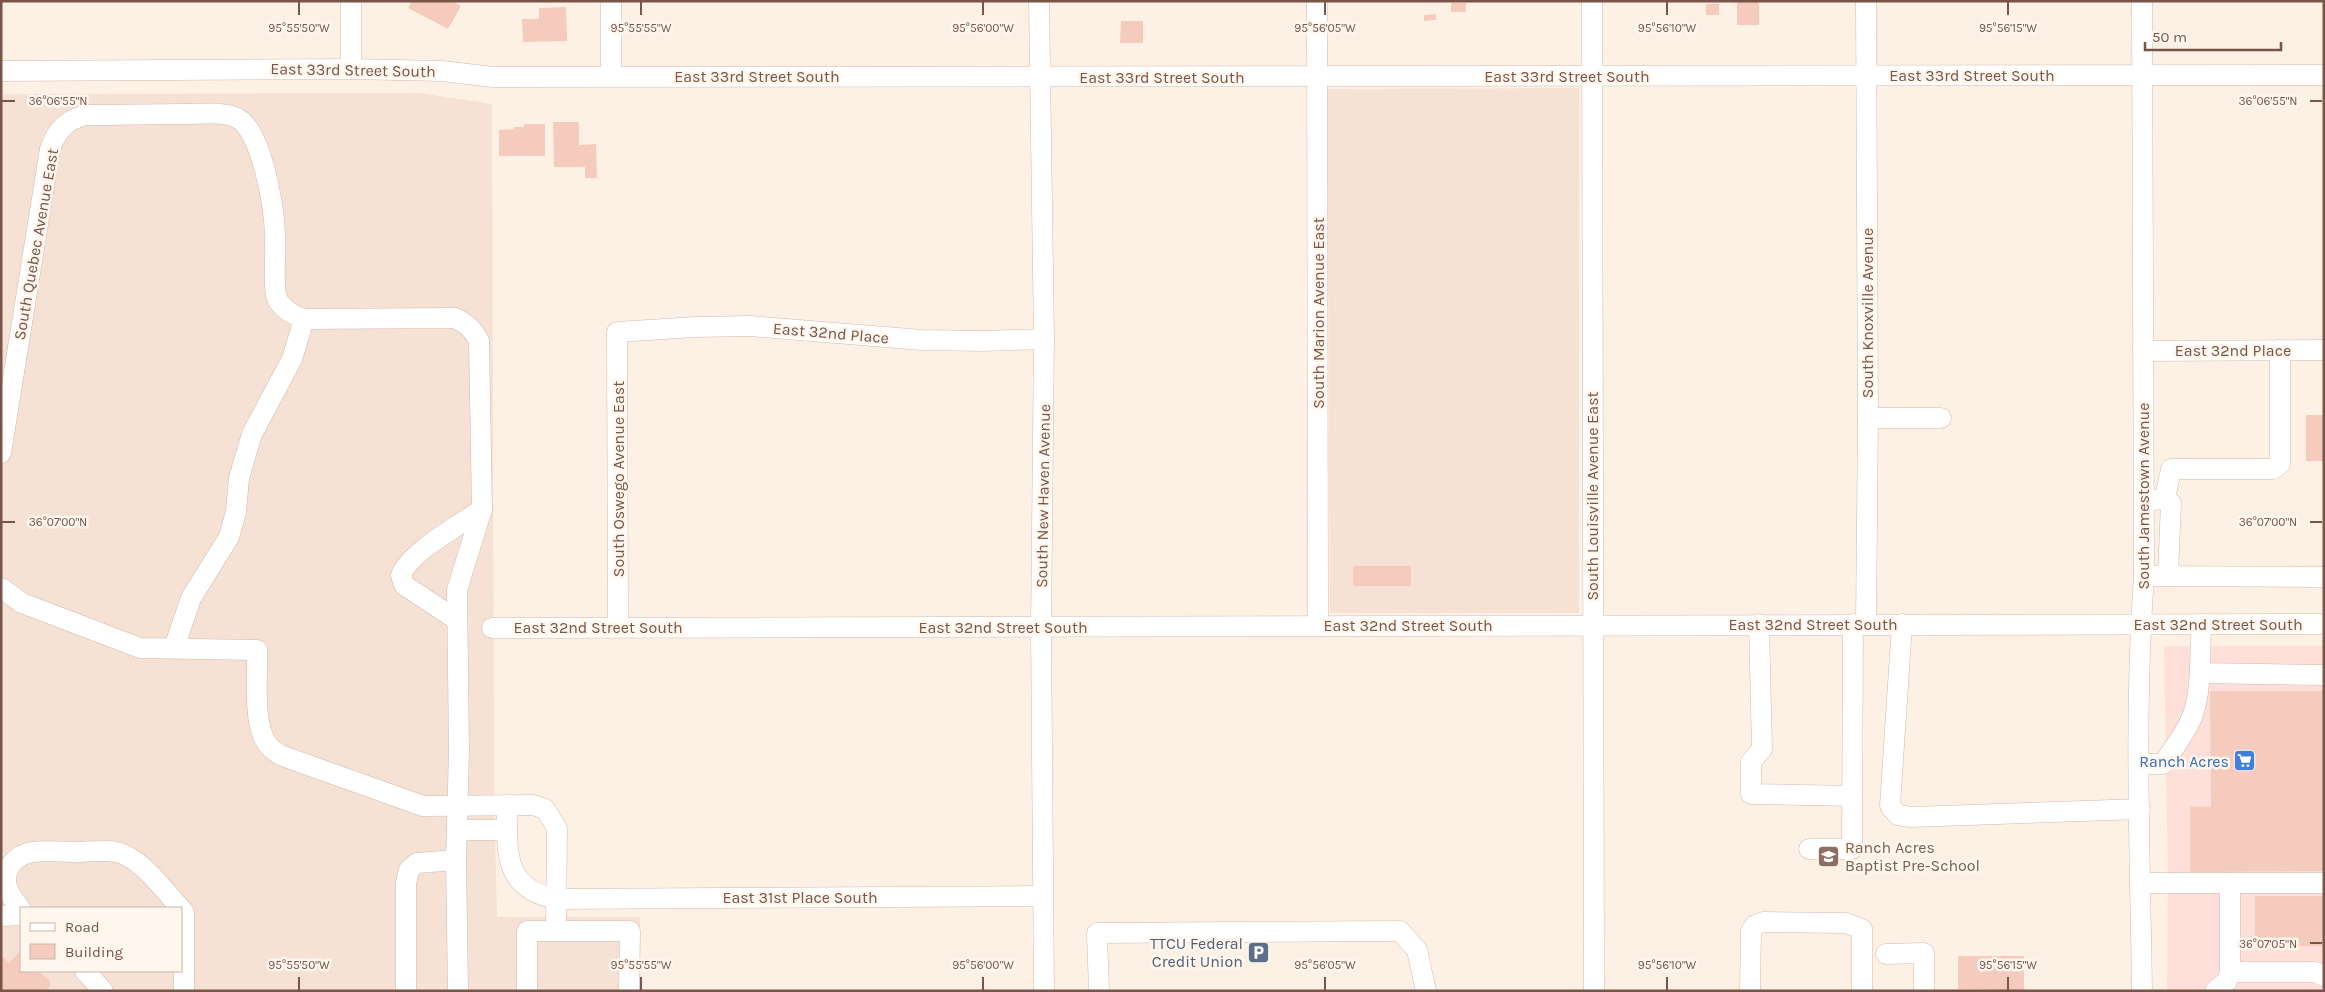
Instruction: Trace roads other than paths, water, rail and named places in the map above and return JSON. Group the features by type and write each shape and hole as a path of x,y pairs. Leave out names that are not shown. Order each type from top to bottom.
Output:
{"street":[{"path":"351,1 352,69"},
{"path":"611,1 611,76"},
{"name":"South New Haven Avenue","path":"1039,1 1044,339 1041,628 1044,991"},
{"name":"South Marion Avenue East","path":"1317,1 1318,625"},
{"name":"South Louisville Avenue East","path":"1592,1 1594,991"},
{"name":"South Knoxville Avenue","path":"1809,849 1852,850 1852,796 1868,418 1866,1"},
{"name":"South Jamestown Avenue","path":"2142,1 2144,501 2144,576 2140,624 2142,991"},
{"name":"East 33rd Street South","path":"1,70 352,69 442,71 492,77 2324,75"},
{"name":"South Quebec Avenue East","path":"1,453 50,149 55,135 71,119 85,115 216,114 238,119 249,129 261,157 271,196 275,233 276,296 284,308 293,316 304,319"},
{"path":"174,648 191,598 229,537 236,512 239,478 252,434 292,359 304,319 444,317 455,318 466,323 473,330 479,341 481,356 482,509 457,590 458,751 456,860 458,991"},
{"name":"East 32nd Place","path":"617,332 750,326 922,340 1044,339"},
{"name":"South Oswego Avenue East","path":"617,332 618,627"},
{"path":"2143,467 2161,466 2172,469 2273,469 2280,464 2280,350"},
{"name":"East 32nd Place","path":"2143,351 2324,350"},
{"path":"1868,418 1941,418"},
{"path":"2165,499 2172,469"},
{"path":"2144,501 2165,499 2171,503 2168,576"},
{"path":"457,620 404,585 401,575 405,565 415,556 482,509"},
{"path":"2144,576 2324,577"},
{"path":"1,588 22,604 140,648 258,650 261,733 268,746 280,755 423,806 533,805 545,809 552,817 557,828 558,899 556,931"},
{"path":"1759,624 1762,749 1751,762 1750,794 1852,796"},
{"path":"1902,624 1890,806 1898,815 1911,817 2140,809"},
{"path":"2140,764 2163,764 2175,748 2193,716 2200,673 2201,624"},
{"name":"East 32nd Street South","path":"492,628 2324,624"},
{"path":"2200,673 2324,675"},
{"name":"East 31st Place South","path":"506,805 506,848 510,863 521,882 532,892 558,899 1042,896"},
{"path":"457,830 506,830"},
{"path":"20,909 12,898 4,878 11,864 19,856 32,852 107,852 125,855 156,880 179,907"},
{"path":"406,991 406,882 409,870 417,863 456,860"},
{"path":"2215,991 2227,981 2230,972 2230,883"},
{"path":"2141,884 2324,883"},
{"path":"182,910 184,912 184,991"},
{"path":"1,916 20,915"},
{"path":"1750,991 1751,931 1755,925 1763,922 1846,924 1862,929 1862,991"},
{"path":"527,991 527,931 630,931 630,991"},
{"path":"1099,991 1097,933 1400,931 1417,950 1426,991"},
{"path":"1886,954 1924,953 1924,991"},
{"path":"86,972 103,991"},
{"path":"2230,972 2315,972 2324,976"}],"place":[{"name":"Ranch Acres","path":"2245,761"},
{"name":"Ranch Acres Baptist Pre-School","path":"1829,856"},
{"name":"TTCU Federal Credit Union","path":"1259,952"}]}
